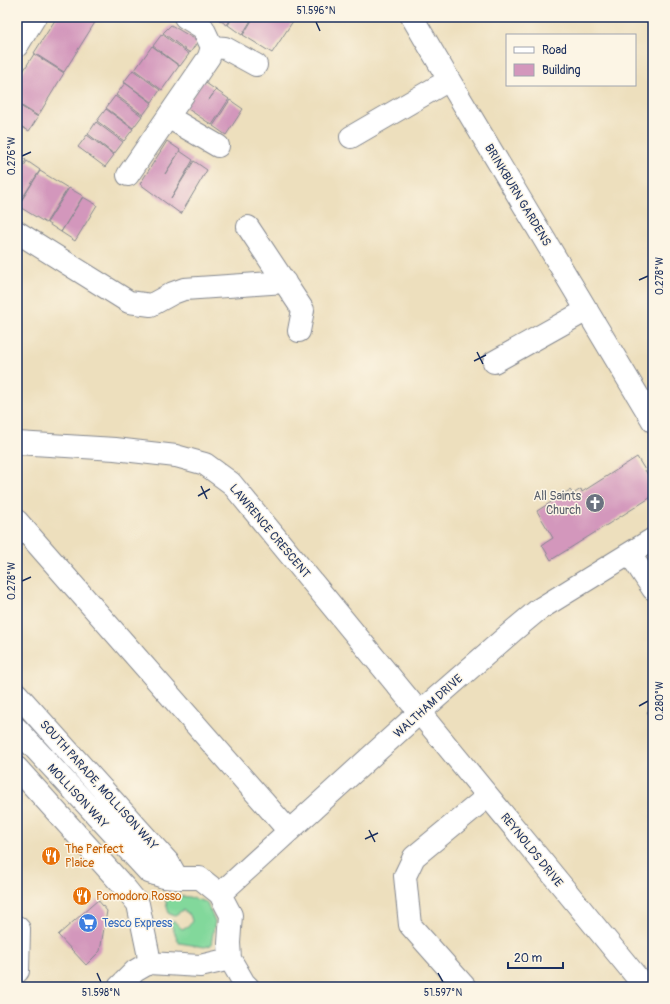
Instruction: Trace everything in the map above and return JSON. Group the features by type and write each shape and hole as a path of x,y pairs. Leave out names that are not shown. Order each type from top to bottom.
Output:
{"street":[{"path":"17,46 35,17"},
{"path":"128,176 209,57 212,47 203,28 185,17"},
{"name":"BRINKBURN GARDENS","path":"412,17 653,421"},
{"path":"212,47 225,48 256,65"},
{"path":"351,137 449,80"},
{"path":"168,116 218,146"},
{"path":"248,226 303,310 299,331"},
{"path":"17,232 129,302 151,304 184,289 285,282"},
{"path":"494,362 587,310"},
{"name":"LAWRENCE CRESCENT","path":"17,443 115,449 176,456 205,464 231,483 420,712"},
{"path":"17,520 290,832"},
{"name":"WALTHAM DRIVE","path":"220,894 290,832 420,712 538,610 653,539"},
{"path":"630,554 653,589"},
{"name":"SOUTH PARADE, MOLLISON WAY","path":"17,694 168,862 178,878"},
{"name":"REYNOLDS DRIVE","path":"420,712 645,987"},
{"name":"MOLLISON WAY","path":"17,729 149,872 164,877 200,878 220,894 231,915 229,943 230,959 244,983 248,987"},
{"path":"17,768 138,904 149,963"},
{"path":"465,987 410,925 405,876 414,857 488,796"},
{"path":"17,927 19,929 17,972"},
{"path":"119,987 135,971 149,963 200,966 230,959"}],"green space":[{"path":"164,894 189,897 206,902 215,921 211,945 205,947 179,943 170,922 175,922 182,929 188,926 192,921 190,915 183,910 175,915 169,914"}],"building":[{"path":"57,17 97,17 64,72 34,53"},
{"path":"215,17 232,17 227,25"},
{"path":"233,17 253,17 242,35 228,25"},
{"path":"254,17 295,18 272,53 243,35"},
{"path":"171,25 198,41 190,53 163,33"},
{"path":"162,34 189,54 180,66 153,46"},
{"path":"152,46 179,66 162,90 135,70"},
{"path":"34,54 64,73 38,116 17,103 17,81"},
{"path":"133,70 160,90 152,102 124,82"},
{"path":"203,81 229,99 212,125 185,107"},
{"path":"125,83 152,103 143,115 116,95"},
{"path":"115,96 142,116 133,128 106,108"},
{"path":"230,100 243,109 226,135 213,126"},
{"path":"17,104 38,117 29,131 17,124"},
{"path":"106,109 133,129 124,141 97,121"},
{"path":"96,122 123,142 114,154 88,134"},
{"path":"87,135 114,155 105,167 78,147"},
{"path":"167,141 180,150 165,174 180,151 193,160 171,198 194,161 207,170 181,214 140,184"},
{"path":"17,155 26,160 17,174"},
{"path":"27,161 40,170 18,205 17,177"},
{"path":"40,171 68,188 46,223 18,206"},
{"path":"69,188 83,196 61,232 47,223"},
{"path":"83,197 97,205 75,241 61,232"},
{"name":"All Saints Church","path":"637,457 653,483 653,496 551,560 542,545 553,538 537,511 570,490 573,494 581,489 582,492"},
{"path":"653,708 653,720 647,712"},
{"name":"Tesco Express","path":"98,900 107,911 100,951 86,965 58,935"}],"place":[{"name":"All Saints Church","path":"595,503"},
{"name":"The Perfect Plaice","path":"51,856"},
{"name":"Pomodoro Rosso","path":"82,896"},
{"name":"Tesco Express","path":"88,923"}]}
